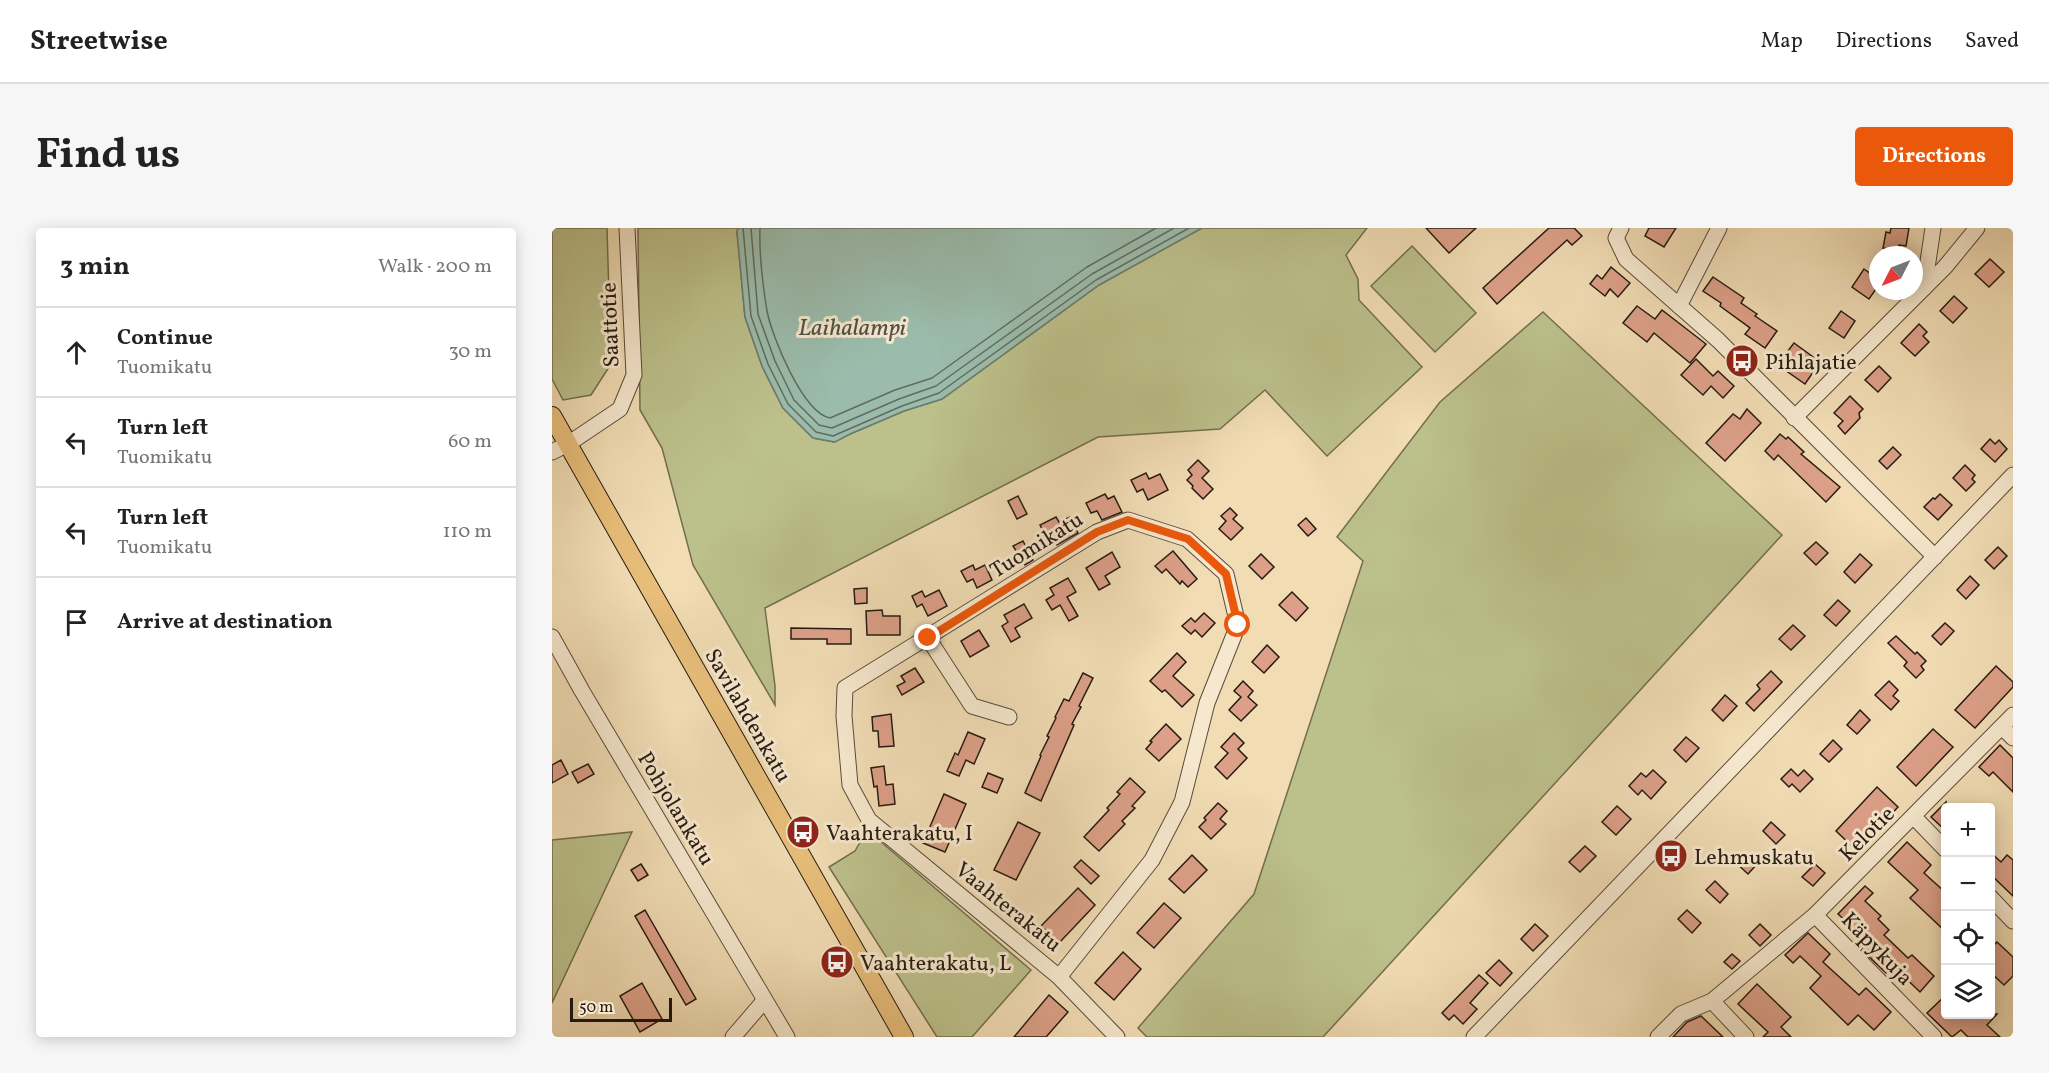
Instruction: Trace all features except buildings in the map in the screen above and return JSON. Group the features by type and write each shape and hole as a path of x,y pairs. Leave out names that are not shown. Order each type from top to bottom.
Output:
{"main road":[{"name":"Savilahdenkatu","path":"552,416 560,448 904,1037"}],"street":[{"name":"Saattotie","path":"560,448 620,409 634,375 627,228"},
{"path":"1621,228 1616,238 1626,260 1718,340 1935,557"},
{"path":"1679,306 1719,228"},
{"path":"1923,288 1933,228"},
{"path":"1923,288 1945,267 1977,228"},
{"path":"1794,418 1911,300"},
{"path":"1474,1037 2013,475"},
{"name":"Tuomikatu","path":"850,785 844,716 845,688 1097,532 1128,520 1188,539 1226,574 1238,625 1208,703 1182,802 1152,860 1059,977"},
{"name":"Pohjolankatu","path":"552,637 787,1037"},
{"path":"928,638 972,705 1009,717"},
{"name":"Kelotie","path":"1658,1037 1681,1014 1712,1001 1815,915 1914,817 2008,732 2013,715"},
{"name":"Vaahterakatu","path":"850,785 869,820 1059,977 1117,1037"},
{"path":"1914,817 1941,845"},
{"path":"1995,902 2013,921"},
{"name":"Käpykuja","path":"1815,915 1934,1037"},
{"path":"733,1037 764,1001"},
{"path":"1712,1001 1746,1037"}],"green space":[{"path":"552,228 607,228 611,364 591,395 563,400 552,379"},
{"path":"638,228 738,228 745,317 762,366 783,408 813,438 834,442 904,411 942,399 1099,285 1202,228 1367,228 1346,255 1358,279 1359,300 1422,367 1327,456 1265,390 1220,429 1098,437 765,608 775,686 775,705 693,565 662,448 640,410"},
{"path":"1412,246 1476,313 1435,352 1371,286"},
{"path":"1543,312 1782,535 1323,1037 1147,1037 1138,1028 1254,894 1363,561 1337,537 1440,402"},
{"path":"867,830 1031,970 972,1037 937,1037 829,867 855,851"},
{"path":"632,832 552,1003 552,840"}],"water":[{"name":"Laihalampi","path":"738,228 1202,228 1099,285 942,399 904,411 835,442 813,438 783,408 762,366 745,317"}],"place":[{"name":"Pihlajatie","path":"1742,361"},
{"name":"Vaahterakatu, I","path":"803,832"},
{"name":"Lehmuskatu","path":"1671,856"},
{"name":"Vaahterakatu, L","path":"837,962"}],"route":[{"path":"928,638 1097,532 1128,520 1188,539 1226,574 1238,625"}]}
